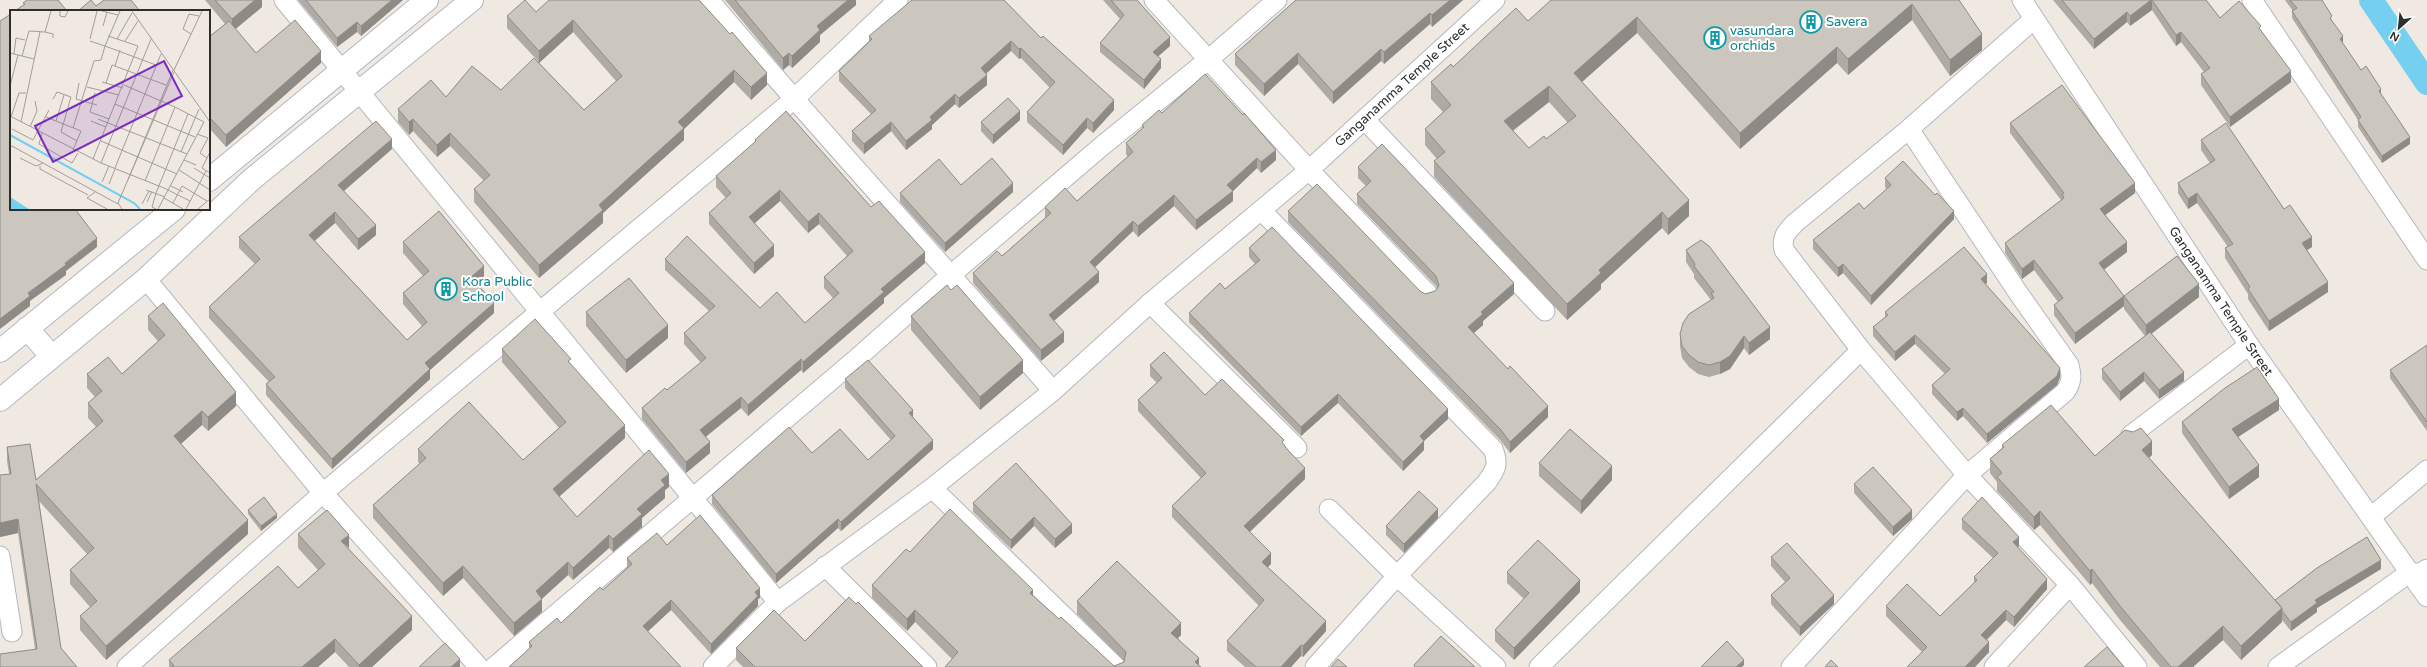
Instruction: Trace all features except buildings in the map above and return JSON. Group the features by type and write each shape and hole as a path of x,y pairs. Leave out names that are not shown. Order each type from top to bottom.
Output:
{"street":[{"path":"284,0 343,70 360,93 778,602"},
{"path":"210,179 427,0"},
{"path":"0,400 146,279 251,180 360,93 472,0"},
{"path":"709,0 793,100 952,274 1053,391"},
{"path":"136,664 323,493 793,100 898,0"},
{"path":"1154,0 1309,170 1428,294"},
{"path":"494,667 856,360 952,274 1102,146 1208,60 1277,0"},
{"name":"Ganganamma Temple Street","path":"713,667 778,602 932,488 1053,391 1150,303 1309,170 1495,0"},
{"name":"Ganganamma Temple Street","path":"2022,0 2249,345 2427,597"},
{"path":"2252,0 2427,260"},
{"path":"2034,19 1909,129 1794,223 1785,234 1782,242 1784,250 1861,350 1967,475 2070,586 2137,667"},
{"path":"1365,120 1545,311"},
{"path":"1791,667 1967,475 2065,392 2070,384 2072,376 2069,365 2019,294 1909,129"},
{"path":"0,351 173,210"},
{"path":"1261,210 1493,449 1497,459 1496,468 1487,482 1397,576 1315,667"},
{"path":"146,279 323,493 479,667"},
{"path":"1150,303 1297,448"},
{"path":"27,328 52,357"},
{"path":"2131,435 2249,345"},
{"path":"1539,667 1861,350"},
{"path":"2370,517 2427,470"},
{"path":"932,488 1116,667"},
{"path":"1329,509 1397,576 1496,667"},
{"path":"0,556 12,632"},
{"path":"825,566 927,667"},
{"path":"2278,667 2409,573 2421,573 2427,569"},
{"path":"1994,667 2070,586"}],"waterway":[{"path":"2371,0 2427,83"}],"place":[{"name":"Savera","path":"1811,22"},
{"name":"vasundara orchids","path":"1715,38"},
{"name":"Kora Public School","path":"446,289"}]}
